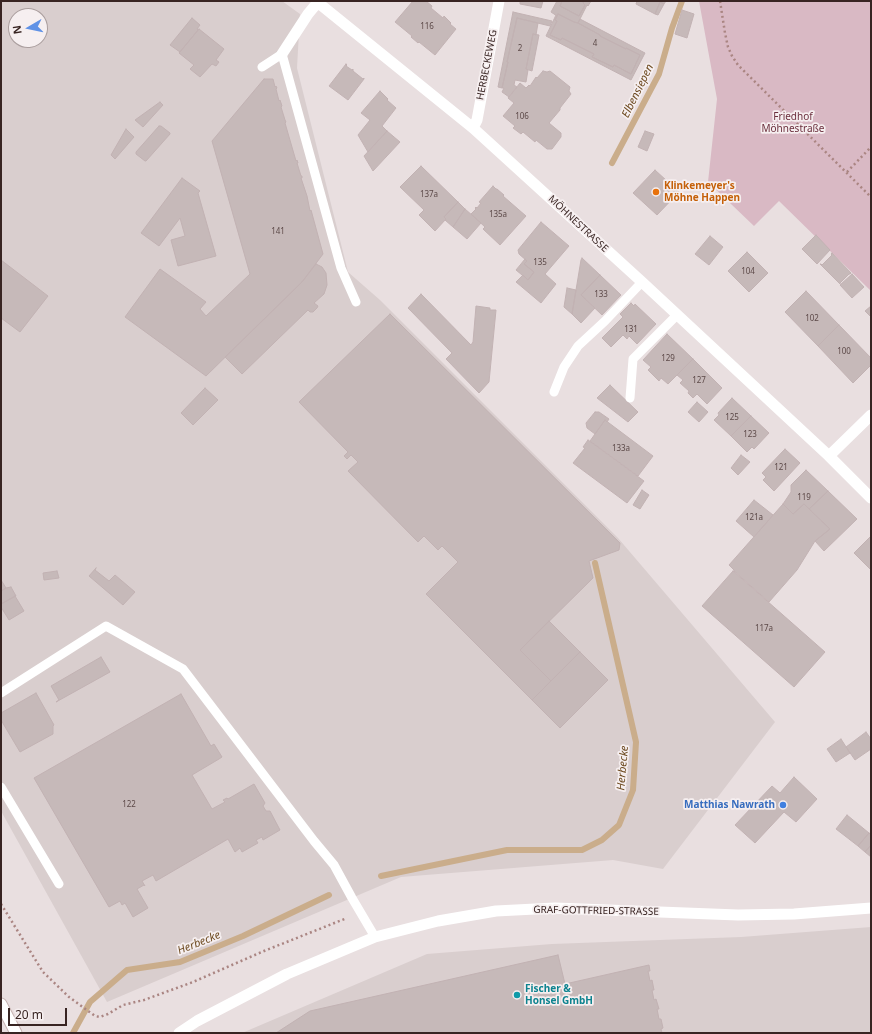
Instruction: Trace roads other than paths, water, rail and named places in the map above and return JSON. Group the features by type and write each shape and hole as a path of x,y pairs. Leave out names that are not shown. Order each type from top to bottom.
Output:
{"street":[{"name":"HERBECKEWEG","path":"473,128 477,120 499,1"},
{"name":"MÖHNESTRASSE","path":"282,54 317,2 473,128 642,282 829,456 871,498"},
{"path":"829,456 871,415"},
{"name":"GRAF-GOTTFRIED-STRASSE","path":"178,1033 197,1021 287,974 375,937 438,921 503,911 555,908 738,915 794,914 871,908"},
{"path":"1,1004 16,1033"}],"lane":[{"path":"262,67 282,54 341,268 356,302"},
{"path":"554,392 564,367 578,346 605,321 642,282"},
{"path":"630,398 633,359 677,315"},
{"path":"1,693 106,626 183,669 334,865 375,937"},
{"path":"1,787 59,884"}],"waterway":[{"name":"Elbensiepen","path":"612,163 659,74 672,28 682,1"},
{"name":"Herbecke","path":"381,876 507,850 582,850 602,840 619,825 633,790 636,742 595,563"},
{"name":"Herbecke","path":"73,1033 90,1002 127,970 180,962 243,936 329,895"}],"place":[{"name":"Klinkemeyer's Möhne Happen","path":"656,192"},
{"name":"Matthias Nawrath","path":"783,805"},
{"name":"Fischer & Honsel GmbH","path":"517,995"}],"park label":[{"name":"Friedhof Möhnestraße","path":"793,122"}]}
